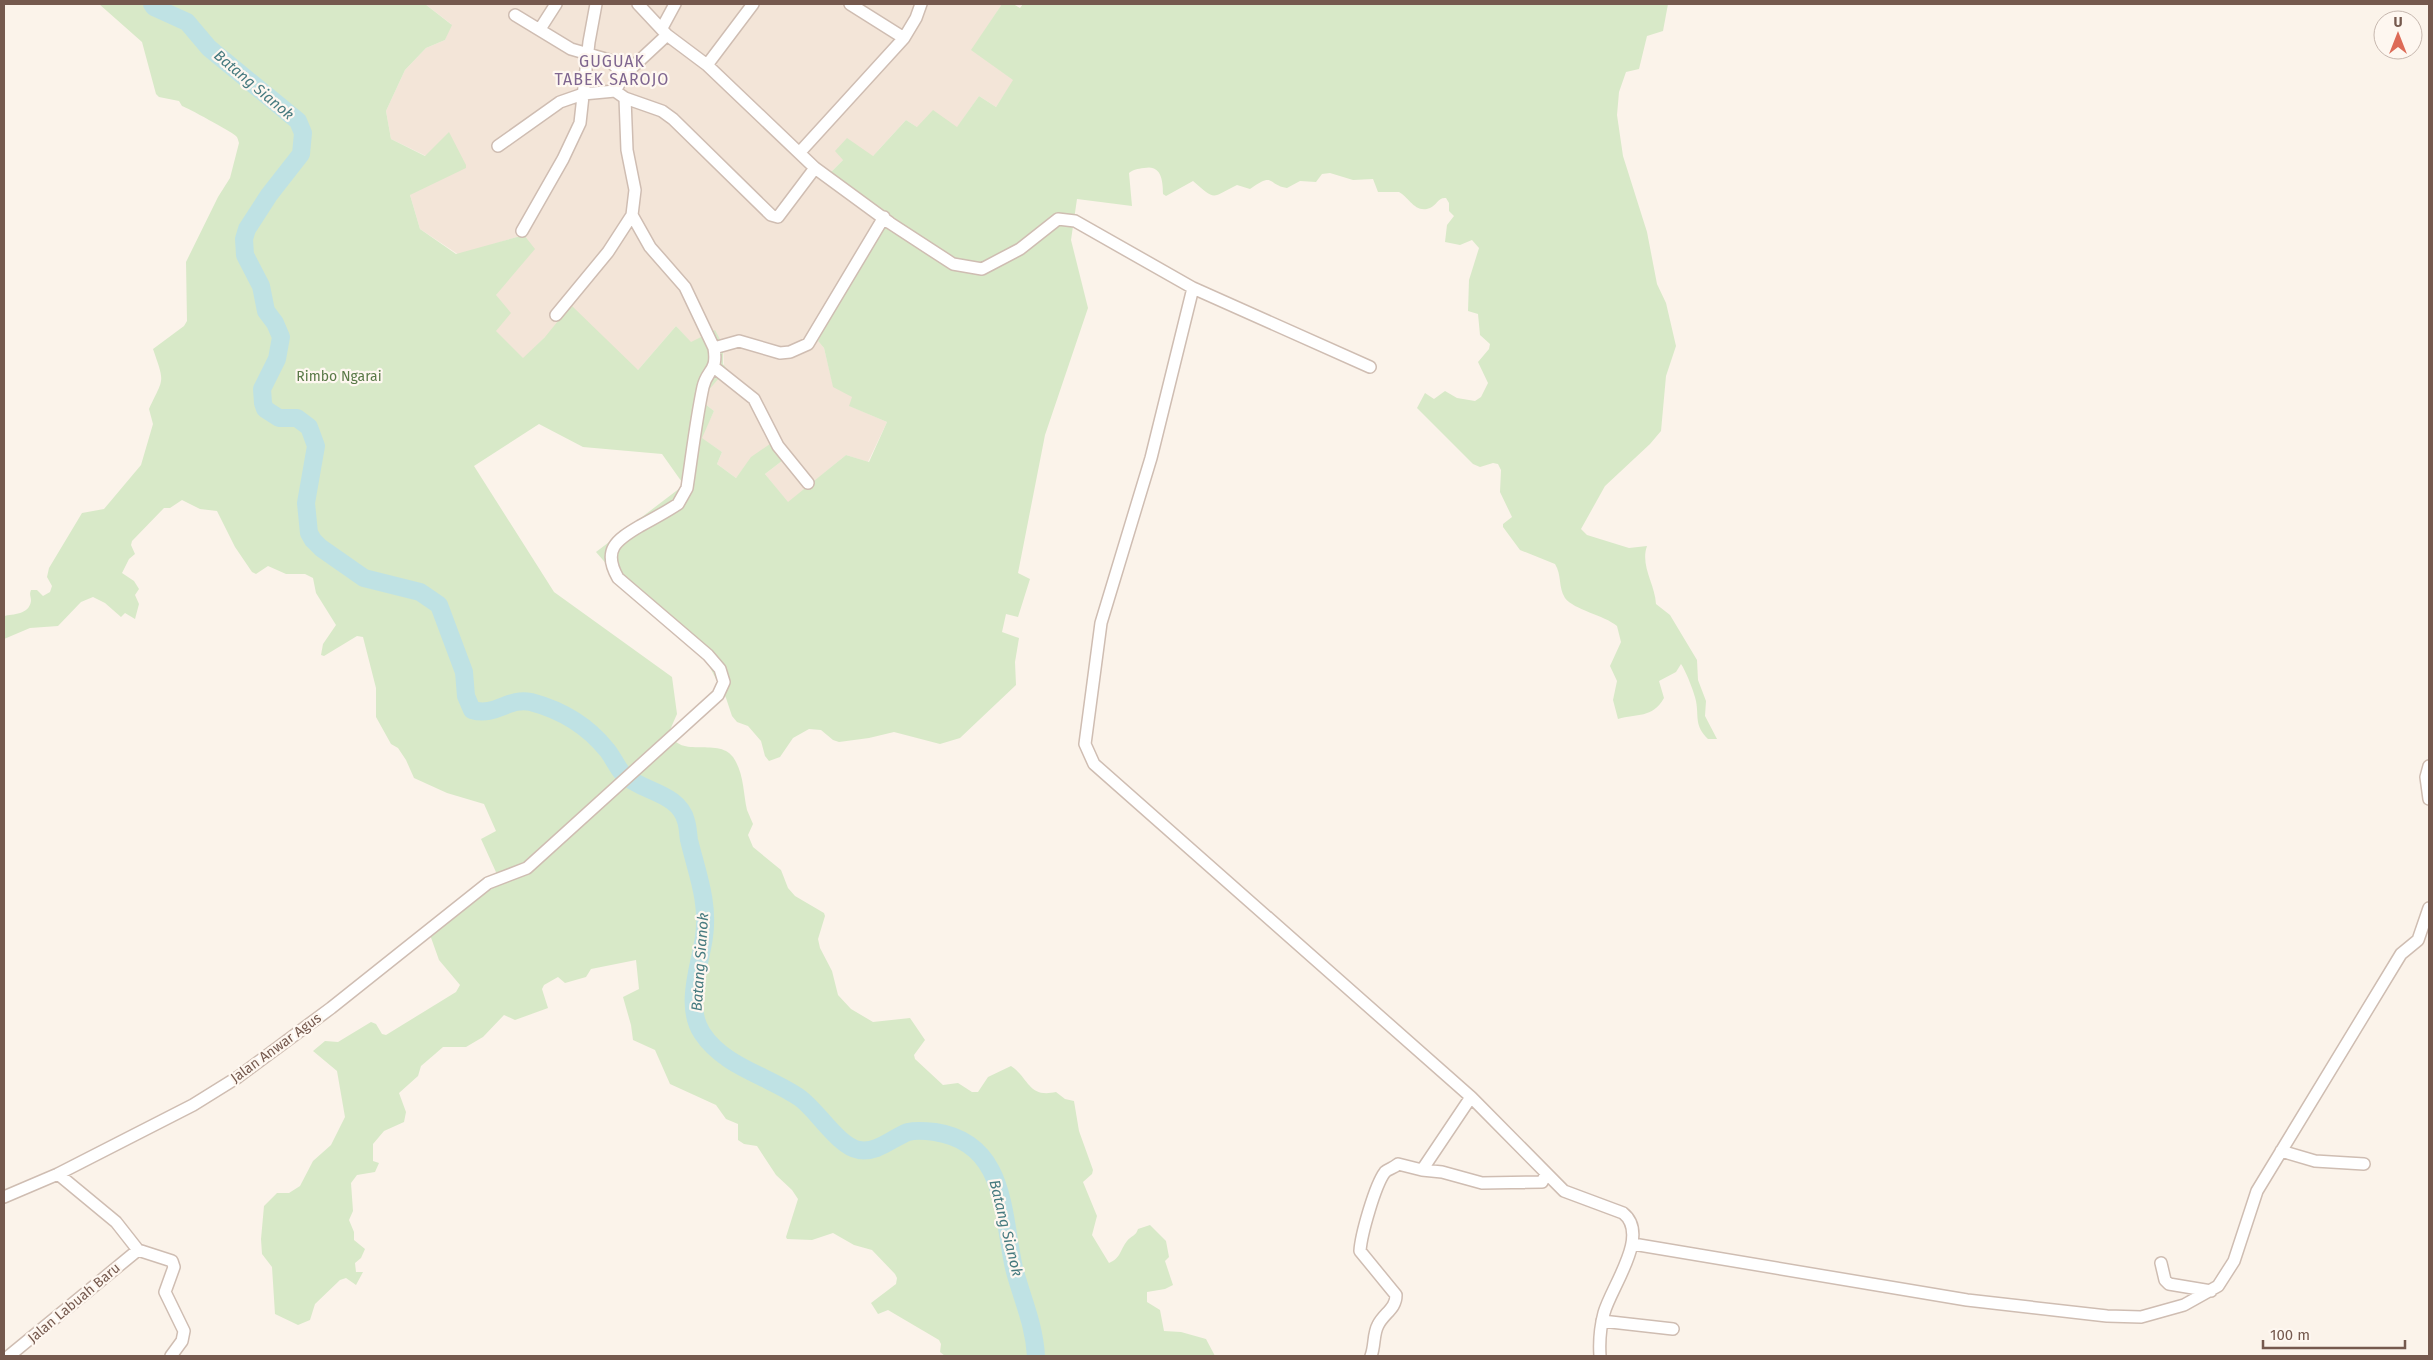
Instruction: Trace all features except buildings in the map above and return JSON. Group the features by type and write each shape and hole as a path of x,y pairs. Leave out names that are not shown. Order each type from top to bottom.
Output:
{"street":[{"path":"540,29 556,4"},
{"path":"522,231 563,160 580,122 596,4"},
{"path":"638,4 664,31 707,66 815,168 953,264 982,269 1020,249 1058,219 1075,221 1194,288 1370,367"},
{"path":"615,91 624,75 664,31 676,4"},
{"path":"707,66 753,4"},
{"path":"850,4 904,38"},
{"path":"800,152 904,38 916,18 921,4"},
{"path":"515,14 571,49 608,60 624,75"},
{"path":"498,146 560,102 583,94 615,91 626,98 662,111 673,119 770,216 778,217 815,168"},
{"path":"556,316 608,252 632,215 634,190 627,150 626,98"},
{"path":"632,215 650,247 685,287 714,348 715,368 754,399 778,446 808,483"},
{"path":"714,348 739,341 780,353 790,352 808,344 884,217"},
{"path":"1194,288 1151,458 1101,623 1085,744 1094,764 1471,1097 1564,1191 1623,1213 1630,1218 1633,1226 1633,1244 1602,1321 1599,1337 1600,1356"},
{"name":"Jalan Anwar Agus","path":"4,1197 58,1174 194,1106 238,1077 331,1008 488,883 527,868 718,695 724,682 720,669 708,655 618,578 611,566 612,550 619,538 678,504 683,497 687,488 703,384 715,368"},
{"path":"2429,766 2426,784 2429,800"},
{"path":"1633,1244 1967,1300 2107,1316 2141,1317 2184,1305 2218,1286 2234,1261 2257,1191 2401,954 2418,940 2429,908"},
{"path":"1422,1170 1471,1097"},
{"path":"2281,1151 2315,1161 2364,1164"},
{"path":"1372,1356 1375,1346 1375,1332 1379,1323 1395,1305 1396,1294 1360,1251 1362,1235 1385,1172 1398,1164 1482,1182 1542,1182 1546,1174"},
{"path":"58,1174 116,1222 138,1250 172,1260 174,1264 165,1292 184,1331 182,1341 171,1356"},
{"name":"Jalan Labuah Baru","path":"9,1356 138,1250"},
{"path":"2161,1263 2165,1280 2169,1284 2211,1291"},
{"path":"1602,1321 1672,1329"}],"shaded area":[{"path":"425,4 1002,4 972,50 1014,80 996,107 979,96 957,128 917,127 906,120 873,156 843,160 831,172 890,221 875,240 864,262 826,323 818,341 824,348 833,385 853,397 850,406 887,422 868,462 846,455 788,503 765,474 791,454 780,437 745,466 736,478 717,464 722,452 701,438 714,411 700,400 724,365 723,345 691,343 676,326 638,370 545,337 523,359 495,331 496,295 523,235 459,255 420,229 410,195 426,156 391,139 386,111 405,70 426,48 445,40 451,24"}],"green space":[{"name":"Rimbo Ngarai","path":"99,4 425,4 452,25 445,40 426,48 405,70 386,111 391,139 425,156 449,132 466,168 410,195 420,229 456,254 524,235 535,249 496,295 511,313 496,331 523,358 545,337 571,305 638,370 676,326 691,342 715,330 723,345 723,364 727,369 700,400 714,411 702,438 722,452 717,464 736,478 751,457 780,437 791,454 765,474 788,502 846,455 869,462 887,422 849,406 852,397 833,387 824,348 818,341 826,323 886,225 876,208 831,172 843,160 835,151 847,138 873,156 906,120 917,127 933,110 957,127 979,96 996,107 1013,80 971,50 1002,4 1013,4 1020,8 1023,4 1668,4 1663,31 1647,36 1639,69 1626,72 1619,92 1617,115 1623,156 1647,232 1657,284 1666,303 1676,346 1666,376 1661,431 1650,444 1605,486 1581,529 1587,535 1629,548 1647,546 1645,561 1656,604 1670,615 1697,660 1698,680 1706,701 1705,716 1717,739 1708,739 1699,725 1695,698 1681,664 1676,672 1659,681 1664,698 1659,705 1644,714 1618,719 1613,700 1617,681 1610,666 1621,642 1617,626 1569,602 1561,590 1559,572 1555,564 1520,550 1503,527 1503,524 1512,517 1500,492 1501,470 1498,464 1493,463 1480,467 1473,464 1417,408 1425,393 1434,399 1445,391 1457,398 1475,401 1481,397 1488,383 1478,362 1489,349 1490,344 1480,335 1478,314 1468,311 1469,280 1479,248 1472,240 1460,245 1445,242 1447,225 1454,216 1449,211 1449,203 1446,198 1441,199 1430,208 1420,209 1399,192 1378,192 1373,179 1353,180 1330,173 1322,174 1316,182 1300,181 1287,188 1267,180 1250,189 1237,185 1218,195 1206,192 1193,181 1166,196 1163,194 1160,174 1154,168 1134,170 1129,173 1132,206 1077,199 1071,240 1088,308 1045,435 1018,573 1030,579 1018,617 1006,614 1002,632 1019,638 1015,662 1016,685 960,738 940,744 894,732 839,742 833,740 821,730 809,729 793,738 780,757 769,761 765,756 761,741 748,726 737,722 732,716 726,698 705,658 629,590 596,552 684,485 662,454 583,447 539,424 474,466 554,592 672,677 677,714 670,730 674,739 688,747 718,748 726,751 733,757 737,763 743,783 747,810 753,824 748,835 753,847 781,870 788,888 795,896 824,913 825,916 818,939 820,948 832,971 838,995 851,1009 873,1022 910,1018 925,1040 914,1055 915,1059 943,1085 958,1083 972,1092 978,1092 988,1077 1011,1066 1034,1090 1047,1093 1056,1092 1065,1099 1074,1101 1079,1131 1093,1170 1092,1174 1083,1182 1097,1216 1092,1235 1109,1263 1118,1256 1127,1241 1135,1235 1138,1229 1150,1225 1166,1241 1169,1257 1165,1261 1173,1285 1165,1289 1147,1292 1147,1302 1160,1310 1164,1331 1181,1332 1206,1339 1215,1356 945,1356 940,1352 941,1344 939,1340 888,1310 878,1314 871,1303 896,1284 897,1278 895,1274 872,1250 854,1245 833,1233 812,1240 787,1239 798,1199 792,1190 776,1175 757,1146 744,1144 738,1140 738,1124 726,1119 716,1105 670,1084 655,1050 633,1040 623,997 639,989 636,960 591,969 586,977 565,983 558,977 544,985 542,989 548,1008 515,1020 504,1015 483,1037 466,1047 443,1047 421,1066 418,1076 399,1093 406,1112 404,1122 384,1131 373,1144 373,1161 379,1163 375,1172 357,1175 351,1183 353,1211 349,1220 354,1232 354,1240 365,1249 361,1258 355,1263 356,1272 363,1272 356,1285 346,1278 340,1280 315,1304 310,1320 298,1325 275,1314 272,1267 262,1254 261,1239 264,1206 277,1193 289,1193 300,1186 313,1161 331,1145 345,1117 337,1071 313,1051 325,1041 338,1042 371,1022 376,1024 382,1034 386,1035 456,992 460,985 439,960 429,932 500,881 481,839 496,831 484,804 447,793 414,778 406,760 398,748 391,744 376,717 376,688 363,637 357,636 324,656 321,655 323,644 336,625 316,593 313,578 305,574 286,574 268,566 256,574 252,572 235,547 217,511 200,509 182,500 170,508 164,508 132,541 131,545 135,554 129,559 122,573 134,581 139,589 135,595 139,604 135,619 125,613 121,617 105,603 93,597 81,602 58,626 30,628 4,639 4,616 20,613 27,609 30,606 31,590 37,590 43,596 50,592 52,586 47,577 49,568 82,513 104,509 141,465 153,424 149,409 161,380 160,369 153,349 184,326 187,321 186,262 218,197 230,178 239,143 237,137 233,134 182,106 179,101 159,97 156,94 142,42"}],"waterway":[{"name":"Batang Sianok","path":"152,4 154,7 187,22 209,48 298,121 303,133 301,154 269,195 247,229 244,239 245,255 261,286 266,311 275,323 281,337 277,359 262,389 265,409 279,418 297,418 309,427 316,446 306,503 309,533 313,540 321,548 364,578 420,592 439,605 464,672 466,696 472,710 488,711 523,701 553,709 591,733 607,750 624,775 676,804 686,821 704,900 704,937 694,998 694,1010 702,1033 711,1045 735,1063 800,1098 843,1142 851,1147 859,1150 872,1149 908,1132 922,1131 935,1132 959,1139 976,1150 988,1166 997,1184 1003,1205 1014,1268 1033,1333 1036,1356"}],"district":[{"name":"GUGUAK TABEK SAROJO","path":"612,70"}]}
